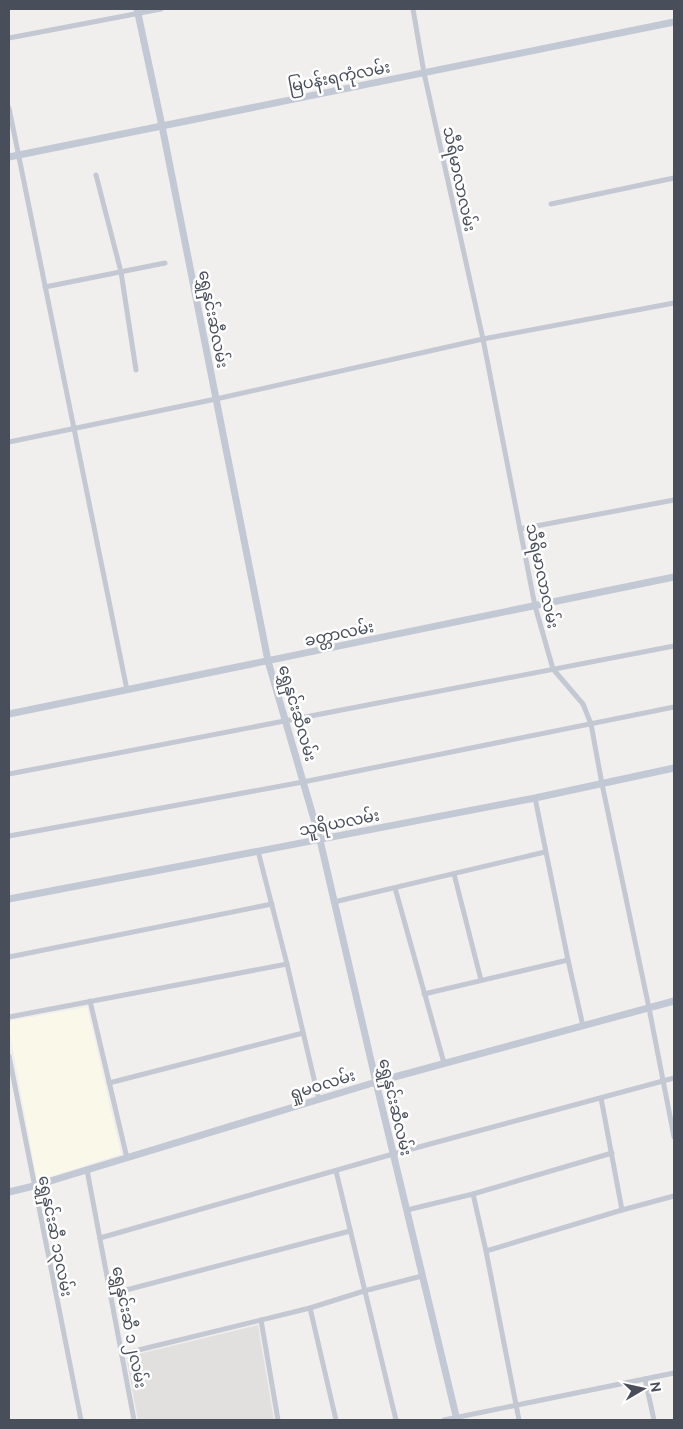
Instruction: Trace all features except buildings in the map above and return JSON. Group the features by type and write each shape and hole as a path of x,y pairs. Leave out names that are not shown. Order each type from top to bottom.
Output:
{"street":[{"path":"9,38 137,11 161,9"},
{"name":"သီရိမာလာလမ်း","path":"413,9 424,73 483,339 535,606 553,669 583,704 591,724 674,1137"},
{"name":"ရွှေနှင်းဆီလမ်း","path":"137,11 162,126 268,661 320,840 406,1210 457,1419"},
{"name":"မြပန်းရကုံလမ်း","path":"9,157 674,22"},
{"path":"9,108 127,690"},
{"path":"96,175 121,272 136,370"},
{"path":"551,204 674,178"},
{"path":"45,287 164,263"},
{"path":"9,442 216,399 483,339 674,303"},
{"path":"520,529 674,500"},
{"name":"ခတ္တာလမ်း","path":"9,714 674,577"},
{"path":"9,774 674,646"},
{"path":"9,836 303,782 674,707"},
{"name":"သူရိယလမ်း","path":"9,899 674,770"},
{"path":"535,798 583,1026"},
{"path":"258,851 319,1100"},
{"path":"334,902 545,852"},
{"path":"454,874 481,980"},
{"path":"395,888 444,1063"},
{"path":"9,957 272,904"},
{"path":"424,994 568,960"},
{"path":"9,1016 287,964"},
{"path":"90,1001 127,1158"},
{"name":"ရှုမဝလမ်း","path":"9,1192 376,1082 674,1001"},
{"path":"109,1083 303,1033"},
{"name":"ရွှေနှင်းဆီ ၁၃လမ်း","path":"9,1056 81,1420"},
{"path":"100,1238 393,1154 674,1078"},
{"path":"602,1098 622,1210"},
{"path":"406,1210 473,1194 612,1153"},
{"name":"ရွှေနှင်းဆီ ၁၂လမ်း","path":"87,1170 134,1420"},
{"path":"336,1171 396,1420"},
{"path":"473,1194 486,1251 518,1420"},
{"path":"486,1251 674,1196"},
{"path":"111,1294 350,1231"},
{"path":"122,1354 310,1308 364,1291 422,1276"},
{"path":"310,1308 336,1420"},
{"path":"261,1320 278,1420"},
{"path":"444,1420 457,1419 674,1374"},
{"path":"645,1379 654,1420"}],"shaded area":[{"path":"87,1007 121,1154 37,1181 9,1021"},
{"path":"258,1325 274,1420 138,1420 126,1357"}]}
